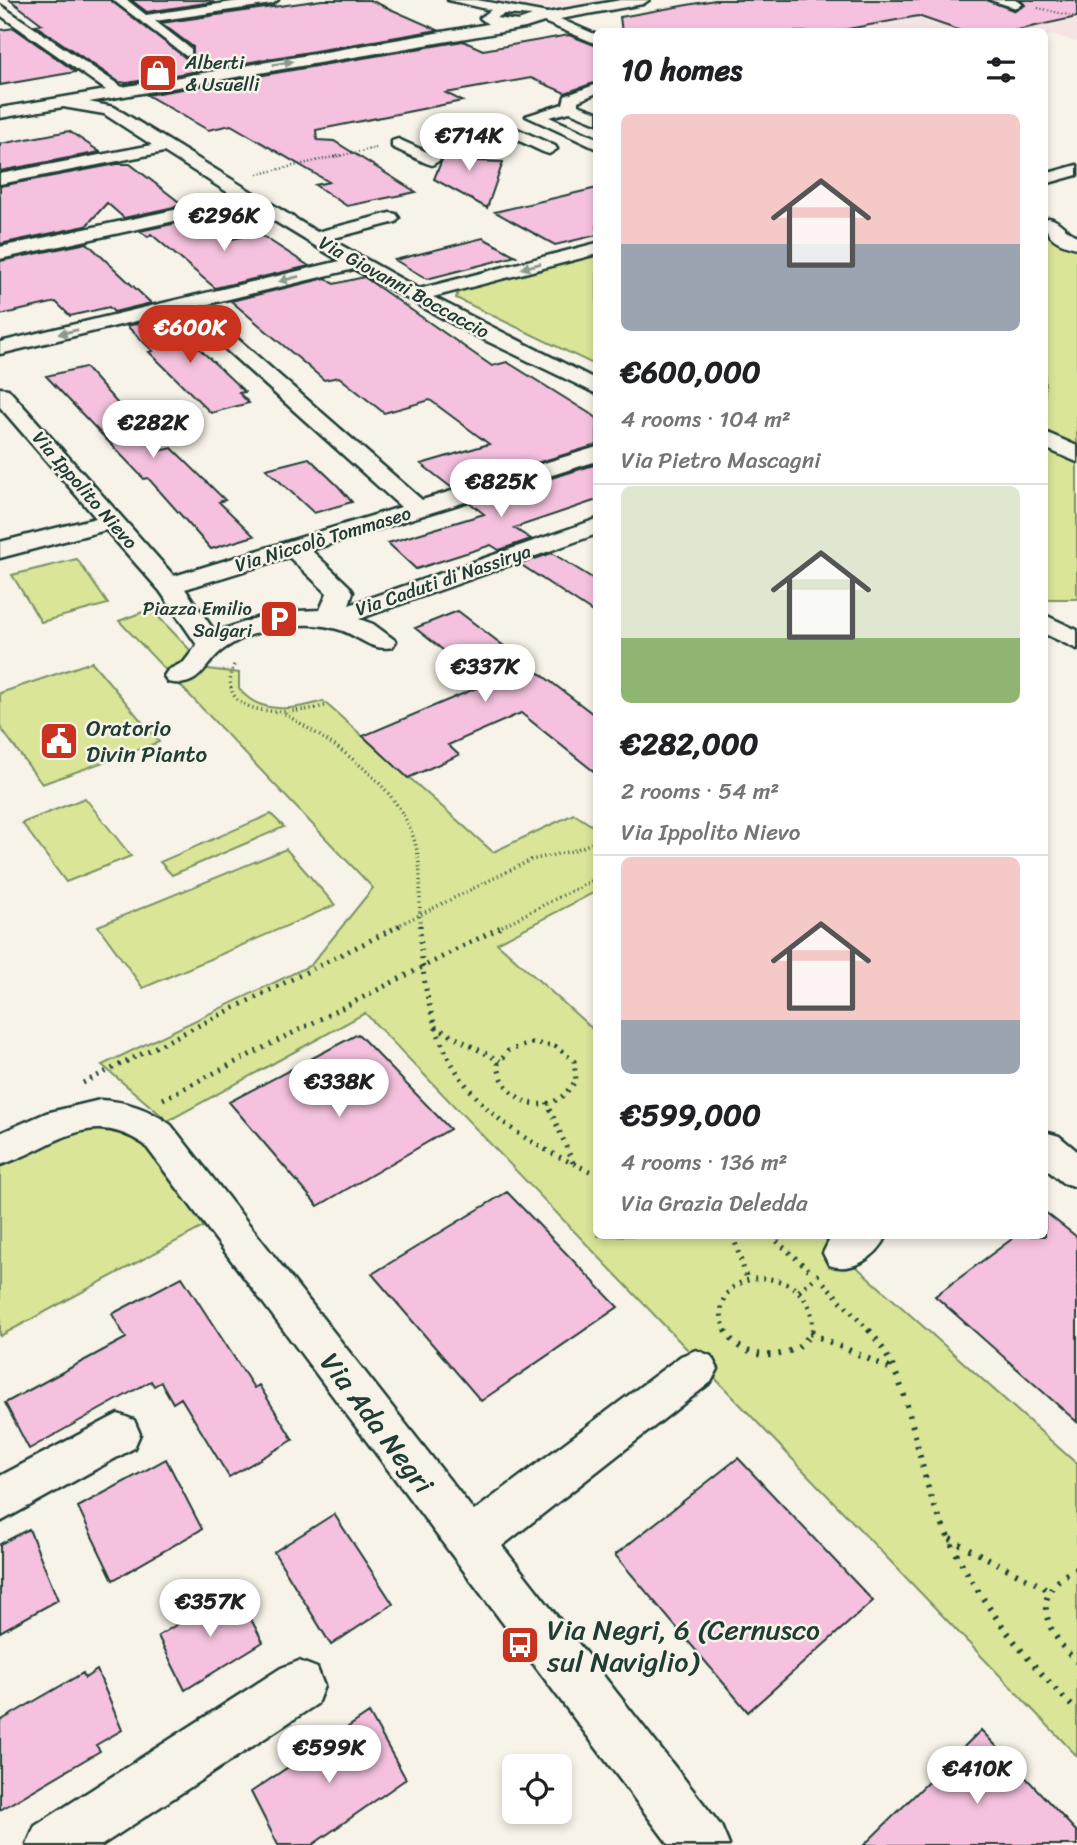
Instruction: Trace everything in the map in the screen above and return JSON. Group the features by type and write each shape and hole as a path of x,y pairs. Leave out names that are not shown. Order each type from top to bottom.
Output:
{"street":[{"path":"119,0 186,52"},
{"path":"144,19 272,0"},
{"path":"0,9 97,77 113,99 643,0"},
{"path":"996,0 1016,4"},
{"path":"456,1 514,10 593,38"},
{"path":"456,1 487,18 508,24"},
{"path":"536,18 618,4"},
{"path":"487,18 499,12 514,10"},
{"path":"573,30 577,17 586,11"},
{"path":"536,18 573,30"},
{"path":"10,39 37,35"},
{"path":"71,81 97,77"},
{"path":"571,107 570,99 593,90"},
{"path":"13,97 26,108"},
{"name":"Via Giovanni Boccaccio","path":"0,113 62,102 113,99 166,147 314,238 416,296 593,385"},
{"path":"593,116 571,107 534,116 593,142"},
{"path":"502,127 549,149"},
{"path":"398,144 432,160"},
{"path":"0,179 166,147"},
{"path":"1048,178 1077,170"},
{"path":"0,253 251,199"},
{"path":"314,238 390,218"},
{"path":"1048,222 1077,234"},
{"path":"1048,223 1058,235 1077,243"},
{"path":"416,296 593,249"},
{"path":"0,348 355,262"},
{"path":"186,304 419,510"},
{"name":"Via Ippolito Nievo","path":"0,394 169,586"},
{"path":"1048,440 1077,455"},
{"name":"Via Niccolò Tommaseo","path":"169,586 593,455"},
{"path":"0,550 112,522"},
{"name":"Via Caduti di Nassirya","path":"330,620 593,527"},
{"path":"294,548 340,592 330,620"},
{"path":"169,586 211,645"},
{"path":"178,676 194,668 211,645 240,630 264,622 296,618 330,620 362,629 383,641"},
{"path":"1048,624 1075,637"},
{"path":"1048,649 1075,637"},
{"name":"Via Ada Negri","path":"0,1150 82,1115 107,1113 128,1116 158,1135 702,1845"},
{"path":"1048,1149 1077,1172"},
{"path":"468,1543 696,1369"},
{"path":"0,1500 118,1434"},
{"path":"54,1845 299,1686"}],"path":[{"path":"1016,4 1077,17"},
{"path":"238,661 228,679 234,696 258,710 285,713 328,705"},
{"path":"285,713 368,771 400,810 418,850 423,965 434,1027 447,1055 465,1081 516,1131 593,1172"},
{"path":"79,1085 531,860 572,851 593,843"},
{"path":"128,1116 593,880"},
{"path":"434,1027 500,1061"},
{"path":"531,1043 555,1046 569,1055 577,1069 576,1081 563,1095 547,1102 521,1100 507,1092 498,1081 500,1061 510,1050 531,1043"},
{"path":"547,1102 574,1164"},
{"path":"734,1239 747,1279"},
{"path":"775,1239 818,1276 877,1340 896,1371 909,1405 924,1476 963,1569 1026,1658 1077,1711"},
{"path":"774,1278 799,1291 811,1312 810,1333 793,1352 774,1357 752,1353 735,1343 724,1328 720,1311 726,1294 747,1279 774,1278"},
{"path":"810,1333 896,1371"},
{"path":"949,1539 1049,1590"},
{"path":"1077,1569 1063,1575 1049,1590 1047,1623 1060,1646 1077,1662"}],"shaded area":[{"path":"482,0 603,0 546,9"},
{"path":"699,0 1077,0 1077,42 1054,35 1048,36 1048,28 724,28 749,22"}],"green space":[{"path":"1048,236 1077,249 1077,599 1048,599"},
{"path":"593,253 593,364 456,298 459,289"},
{"path":"77,559 108,604 41,622 12,575"},
{"path":"151,609 208,669 239,673 239,688 256,703 289,708 323,701 493,852 574,814 593,826 593,893 497,943 593,1029 593,1239 825,1239 1077,1464 1077,1756 365,1013 168,1121 102,1065 311,965 373,888 119,621"},
{"path":"92,662 159,742 42,784 0,727 0,693"},
{"path":"85,798 131,856 66,882 22,823"},
{"path":"271,814 284,827 172,875 160,862"},
{"path":"286,849 335,905 143,988 98,926"},
{"path":"104,1124 145,1142 207,1225 0,1336 0,1162 51,1138"}],"building":[{"path":"10,0 110,0 187,59 193,57 193,47 161,23 322,0 370,0 438,30 127,83 119,82 35,25 42,24"},
{"path":"131,0 209,0 213,2 147,12"},
{"path":"715,0 987,0 1015,11 1025,5 1020,0 1077,0 1077,17 1026,28 952,28 918,16 854,28 621,28 620,17"},
{"path":"14,28 76,72 0,85 0,30"},
{"path":"569,35 593,44 593,83 565,93 531,78 446,93 462,101 316,130 317,140 334,141 416,192 347,206 315,185 329,182 231,125 208,130 147,95 463,41 483,50"},
{"path":"69,131 100,152 0,171 0,144"},
{"path":"448,145 482,146 477,161 503,162 487,208 434,179"},
{"path":"117,164 130,164 183,205 124,218 107,203 86,226 0,244 0,186"},
{"path":"593,189 593,236 555,245 495,212"},
{"path":"200,218 233,239 258,233 309,266 215,288 151,234 148,237 140,231"},
{"path":"483,238 516,256 427,279 395,260"},
{"path":"87,243 151,303 114,312 109,307 70,316 56,302 0,315 0,261"},
{"path":"364,277 492,366 507,362 593,416 593,446 452,488 421,464 489,444 430,400 384,413 339,377 324,380 231,301 326,278 334,284"},
{"path":"166,317 245,392 239,393 249,403 211,413 149,352 153,351 127,326"},
{"path":"85,367 160,451 172,448 225,500 219,502 254,536 211,549 148,478 144,479 46,376"},
{"path":"309,458 352,502 314,513 266,469"},
{"path":"593,465 593,501 514,528 531,539 499,550 491,545 416,569 388,543 484,514 470,503"},
{"path":"552,553 593,579 593,612 520,564"},
{"path":"458,611 593,714 593,771 521,713 448,745 459,755 408,778 363,736 486,684 415,628"},
{"path":"358,1034 450,1129 318,1206 229,1102"},
{"path":"507,1192 618,1307 481,1401 372,1274"},
{"path":"1048,1214 1077,1237 1077,1422 935,1296 1012,1239 1048,1239"},
{"path":"182,1277 254,1388 259,1385 293,1440 229,1477 181,1398 173,1403 161,1382 154,1386 151,1381 29,1449 5,1403 126,1338 112,1314"},
{"path":"738,1458 873,1601 748,1712 615,1555"},
{"path":"166,1459 202,1529 113,1580 78,1507"},
{"path":"334,1514 393,1604 331,1645 274,1552"},
{"path":"29,1529 58,1600 0,1632 0,1544"},
{"path":"235,1589 263,1642 185,1690 158,1636"},
{"path":"97,1670 122,1730 96,1745 100,1751 0,1810 0,1721 83,1673 85,1678"},
{"path":"369,1713 406,1779 312,1845 278,1845 251,1792"},
{"path":"981,1730 1077,1832 1077,1845 864,1845"}],"place":[{"name":"Alberti & Usuelli","path":"158,73"},
{"name":"Piazza Emilio Salgari","path":"279,619"},
{"name":"Oratorio Divin Pianto","path":"59,741"},
{"name":"Via Negri, 6 (Cernusco sul Naviglio)","path":"520,1645"}]}
